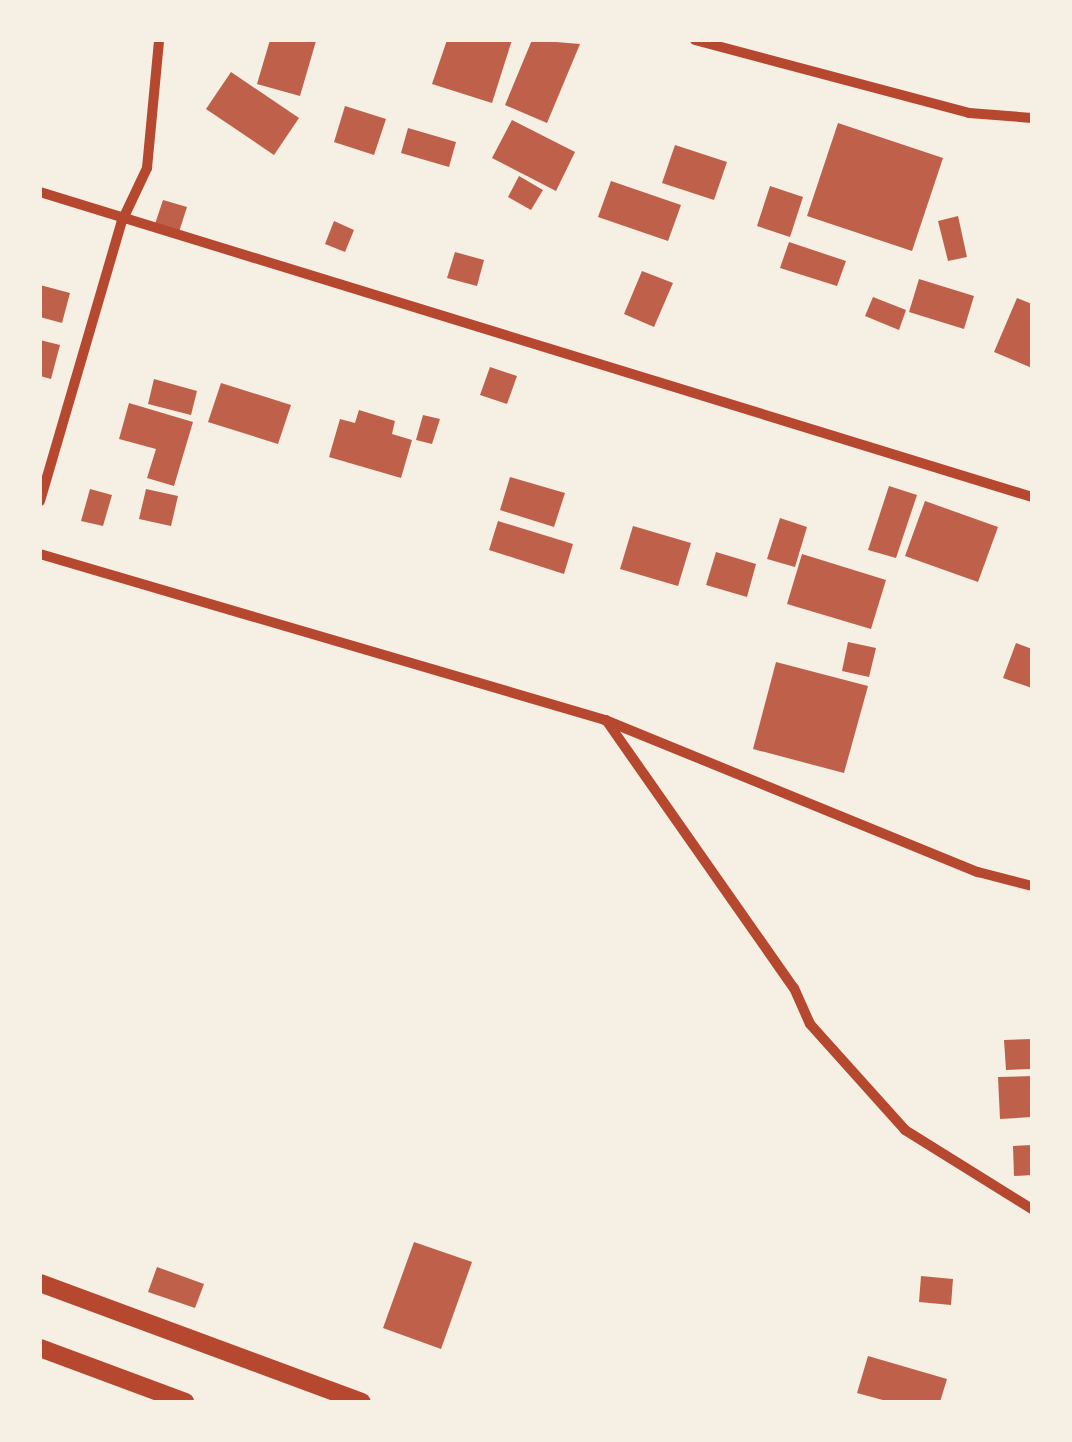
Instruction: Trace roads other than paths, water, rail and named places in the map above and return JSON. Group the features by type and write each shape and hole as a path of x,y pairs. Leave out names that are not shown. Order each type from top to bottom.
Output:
{"street":[{"path":"40,501 122,221 147,168 159,40"},
{"path":"694,40 970,112 1032,118"},
{"path":"40,192 122,221 1032,496"},
{"path":"40,554 605,720 978,872 1032,886"},
{"path":"605,720 794,988 810,1024 905,1130 1032,1209"},
{"path":"40,1283 362,1402"},
{"path":"40,1348 185,1402"}]}
